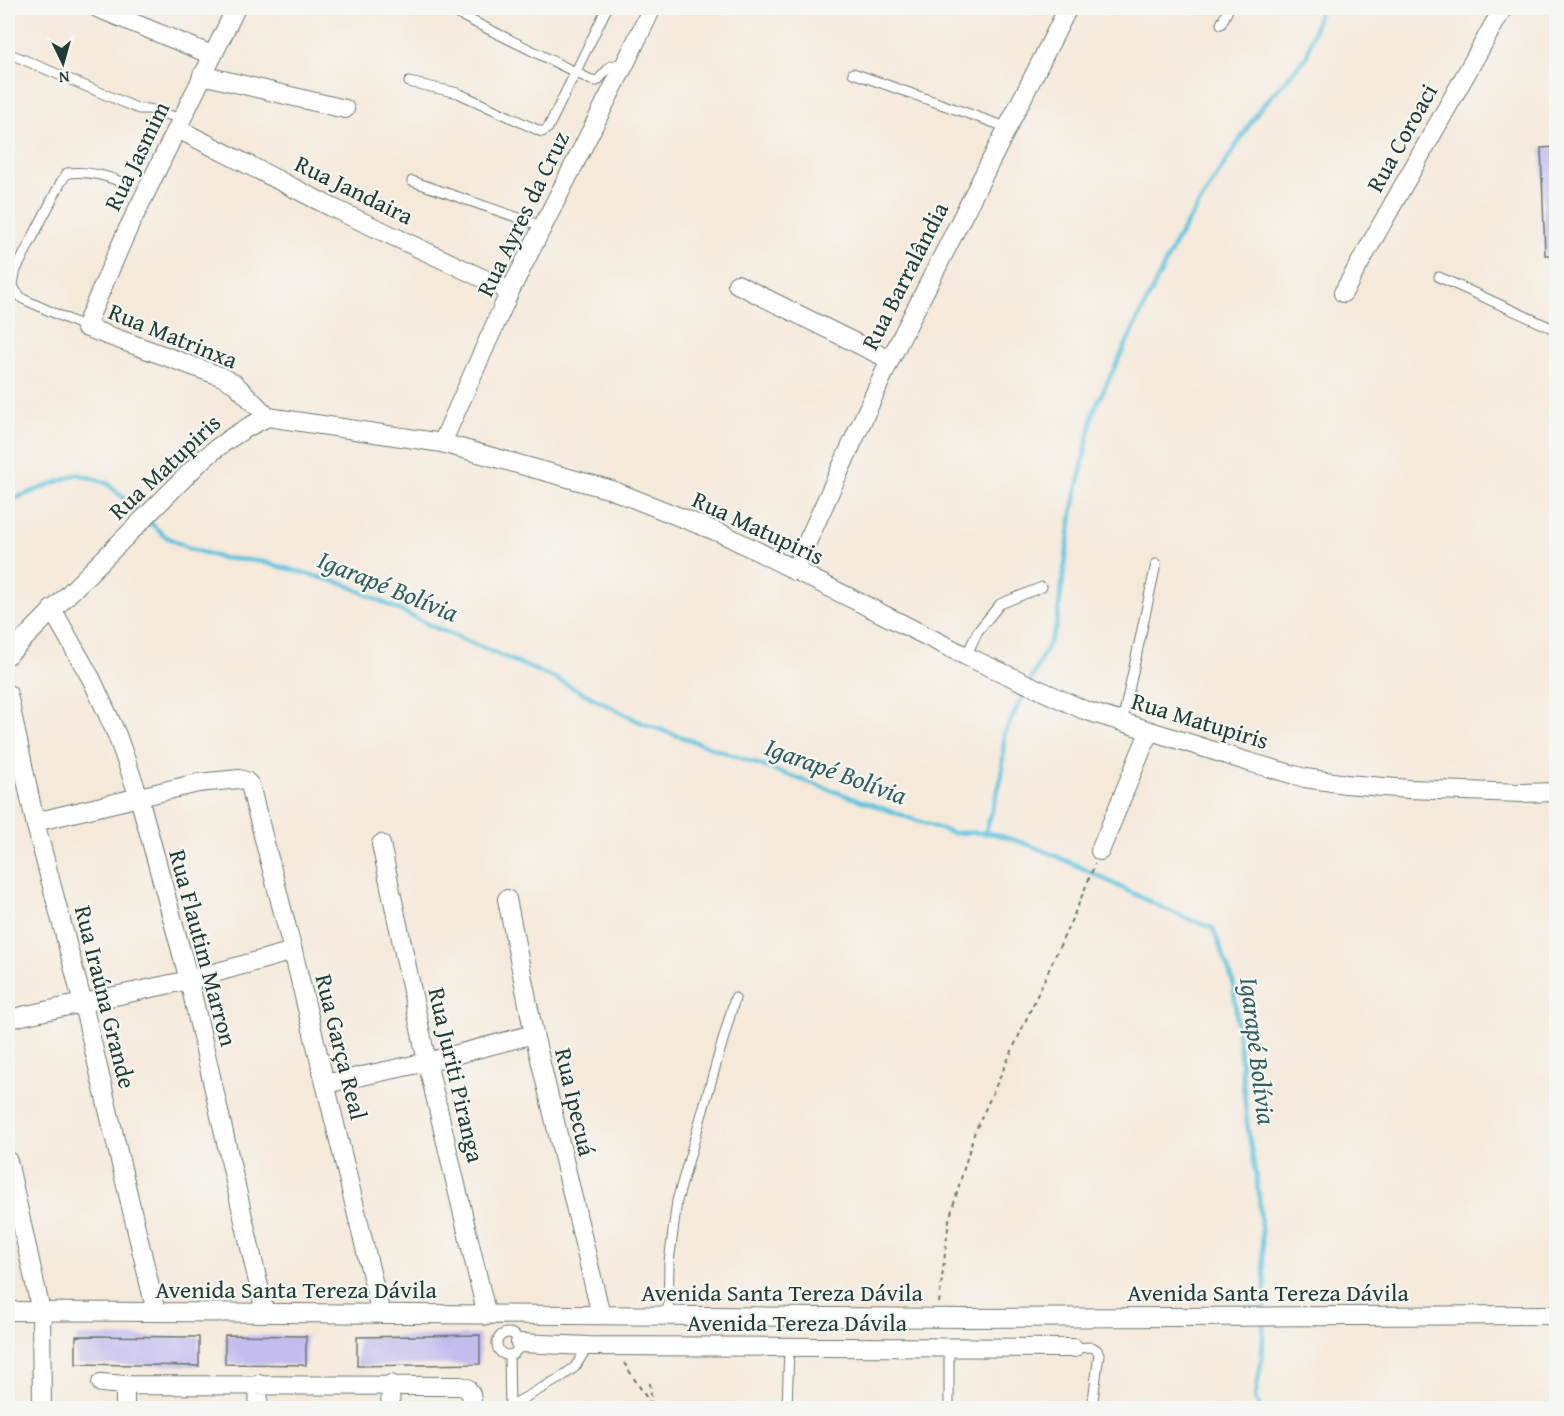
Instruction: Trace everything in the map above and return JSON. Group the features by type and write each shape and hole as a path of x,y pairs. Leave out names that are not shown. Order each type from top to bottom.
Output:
{"street":[{"path":"97,8 212,56"},
{"name":"Rua Jasmim","path":"85,327 126,233 236,8"},
{"name":"Rua Ayres da Cruz","path":"442,443 510,291 652,8"},
{"name":"Rua Barralândia","path":"794,571 890,360 1068,8"},
{"name":"Rua Coroaci","path":"1343,293 1503,8"},
{"path":"202,75 345,109"},
{"name":"Rua Jandaira","path":"180,124 333,208 510,291"},
{"path":"737,284 890,360"},
{"name":"Rua Matrinxa","path":"85,327 220,376 235,384 268,417"},
{"name":"Rua Matupiris","path":"8,655 221,443 244,428 268,417 442,443 612,490 725,535 966,656 1084,710 1149,732 1305,778 1409,789 1557,792"},
{"name":"Rua Flautim Marron","path":"52,609 96,689 117,735 139,797 189,980 266,1313"},
{"name":"Rua Iraúna Grande","path":"8,694 35,822 83,1004 156,1312"},
{"path":"1100,851 1149,732"},
{"name":"Rua Garça Real","path":"139,797 198,783 239,779 250,785 326,1084 381,1314"},
{"path":"35,822 139,797"},
{"name":"Rua Juriti Piranga","path":"381,844 427,1062 488,1316"},
{"name":"Rua Ipecuá","path":"507,899 534,1034 601,1315"},
{"path":"8,1019 189,980 293,951"},
{"path":"326,1084 427,1062 534,1034"},
{"path":"8,1161 41,1311 42,1408"},
{"name":"Avenida Santa Tereza Dávila","path":"8,1311 488,1316 1557,1315"},
{"name":"Avenida Tereza Dávila","path":"514,1349 588,1346 1074,1348"},
{"path":"101,1383 460,1386 467,1388 471,1394 473,1408"},
{"path":"125,1384 125,1408"},
{"path":"258,1384 258,1408"},
{"path":"390,1408 391,1384"}],"lane":[{"path":"409,82 458,93 542,132 548,128 607,8"},
{"path":"1221,24 1229,8"},
{"path":"450,10 591,80 597,81 611,66 626,62"},
{"path":"8,52 140,109 149,109 180,124"},
{"path":"853,74 1006,127"},
{"path":"85,327 23,299 12,284 16,270 61,182 68,173 91,172 121,182"},
{"path":"412,181 542,226"},
{"path":"8,256 16,270"},
{"path":"1439,277 1557,330"},
{"path":"1122,723 1156,564"},
{"path":"966,656 978,631 1000,604 1042,587"},
{"path":"668,1316 669,1262 677,1201 735,998"},
{"path":"510,1407 575,1367 588,1346"},
{"path":"787,1408 789,1347"},
{"path":"1074,1348 1092,1347 1099,1354 1092,1408"},
{"path":"948,1408 949,1348"},
{"path":"510,1407 514,1349"}],"path":[{"path":"937,1317 948,1220 974,1134 1083,894 1100,851"},
{"path":"614,1346 652,1407"},
{"path":"650,1383 652,1407"}],"building":[{"path":"1557,147 1557,255 1545,255 1541,148"},
{"path":"225,1335 306,1336 306,1365 225,1364"},
{"path":"480,1335 480,1364 357,1366 357,1337"},
{"path":"76,1336 199,1337 199,1366 76,1364"}],"waterway":[{"path":"1031,680 1056,628 1072,514 1094,410 1177,239 1258,111 1307,56 1320,8"},
{"name":"Igarapé Bolívia","path":"8,501 78,474 107,483 142,515"},
{"name":"Igarapé Bolívia","path":"148,520 163,535 188,548 222,558 259,561 345,584 434,627 556,679 642,723 952,833 993,834 1026,844 1080,867 1159,906 1213,928 1233,982 1247,1123 1259,1195 1265,1287 1264,1311"},
{"path":"985,834 1002,776 1004,735 1027,687"},
{"name":"Igarapé Bolívia","path":"1261,1408 1255,1399 1262,1357 1264,1319"}]}
